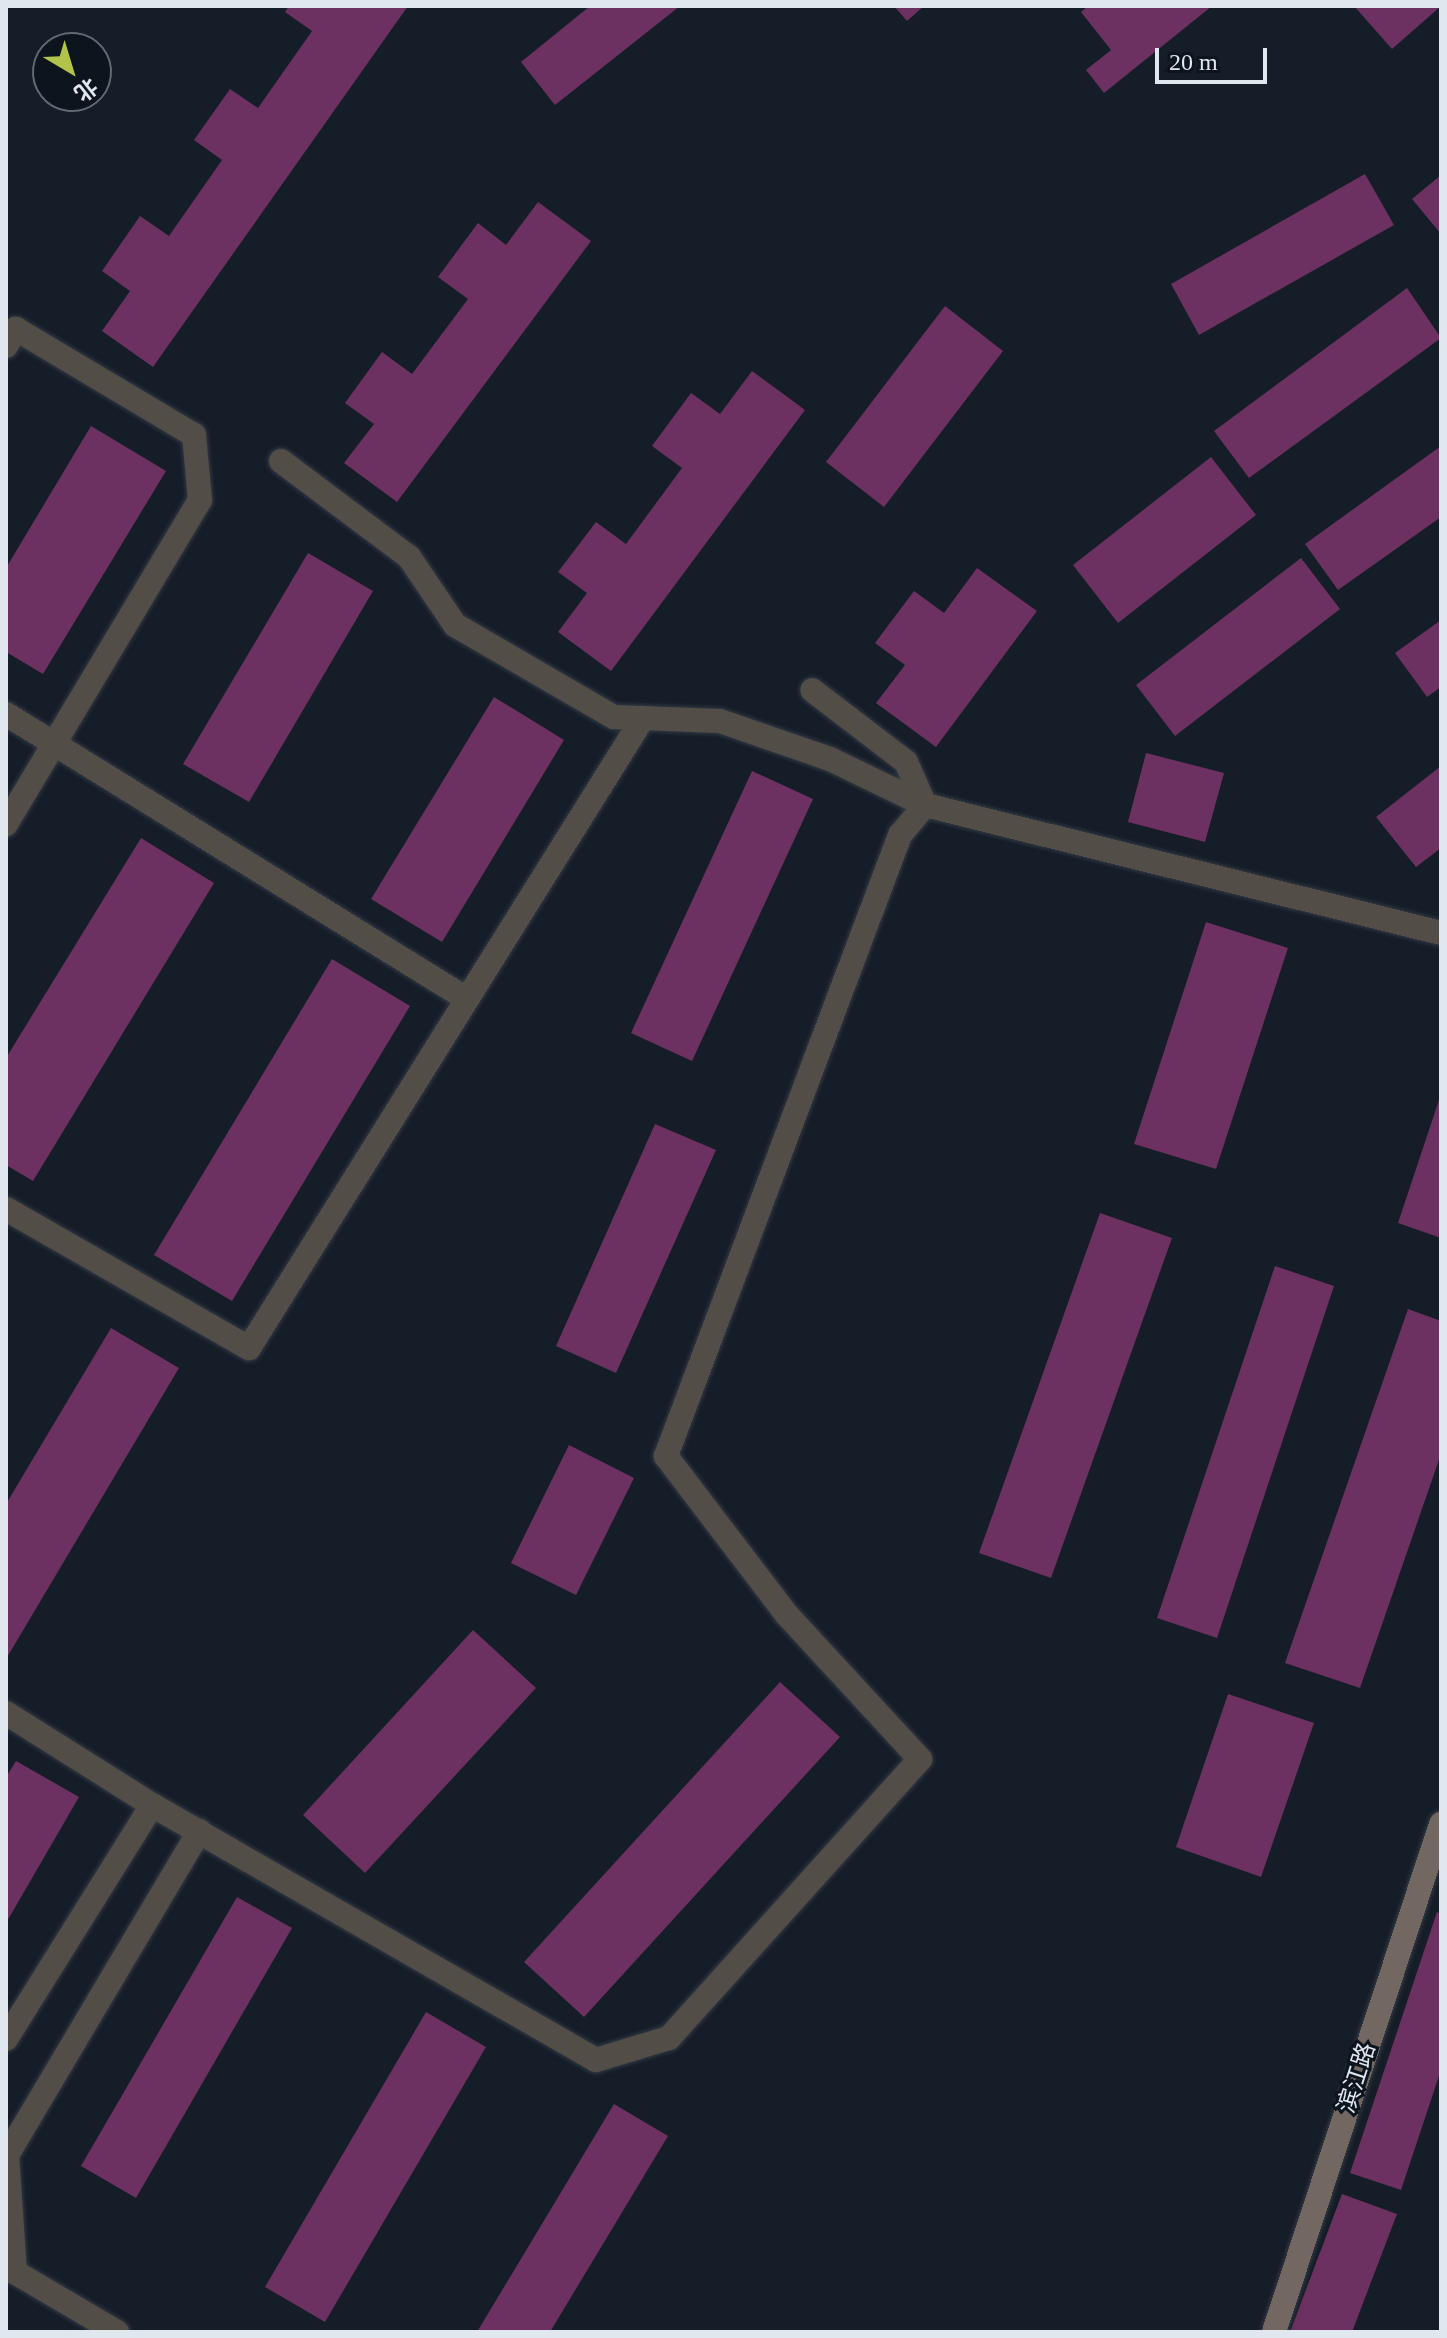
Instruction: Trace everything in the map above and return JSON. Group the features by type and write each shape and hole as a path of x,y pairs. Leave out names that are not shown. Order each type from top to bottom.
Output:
{"main road":[{"name":"滨江路","path":"1274,2332 1441,1824"}],"street":[{"path":"6,346 16,329 194,435 200,500 6,824"},
{"path":"281,461 409,557 455,625 614,717 720,721 830,759 925,805 1441,933"},
{"path":"812,690 906,762 925,805"},
{"path":"6,714 467,999"},
{"path":"6,1209 249,1348 643,718"},
{"path":"6,1713 152,1805 596,2060 669,2038 920,1759 787,1615 666,1456 900,835 925,805"},
{"path":"6,2039 152,1805"},
{"path":"117,2332 11,2270 7,2155 199,1831"}],"building":[{"path":"289,6 408,6 153,367 102,331 130,291 102,271 140,216 169,236 222,160 194,140 230,89 258,108 312,31 285,12"},
{"path":"590,6 680,6 555,105 521,62"},
{"path":"894,6 924,6 907,21"},
{"path":"1088,6 1212,6 1104,93 1086,70 1111,50 1081,12"},
{"path":"1354,6 1441,6 1392,49"},
{"path":"1365,174 1394,225 1199,335 1171,284"},
{"path":"1441,175 1441,234 1412,199"},
{"path":"538,202 591,241 397,502 344,463 374,424 345,403 382,352 412,374 468,299 438,277 478,223 506,245"},
{"path":"1407,288 1441,338 1249,478 1214,431"},
{"path":"945,306 1003,351 884,507 826,462"},
{"path":"752,371 805,410 611,671 558,632 587,593 558,572 596,522 626,544 682,468 652,446 691,393 720,414"},
{"path":"91,426 166,471 43,674 6,652 6,568"},
{"path":"1441,446 1441,517 1338,590 1305,544"},
{"path":"1211,457 1256,515 1118,623 1073,565"},
{"path":"308,553 373,591 249,802 183,764"},
{"path":"1301,558 1340,609 1175,736 1136,685"},
{"path":"977,568 1037,611 936,747 876,703 905,665 875,643 914,591 944,613"},
{"path":"1441,620 1441,687 1427,697 1395,653"},
{"path":"494,697 564,740 442,942 371,899"},
{"path":"1146,753 1224,773 1205,842 1128,822"},
{"path":"1441,766 1441,848 1416,867 1376,817"},
{"path":"752,771 813,799 692,1061 631,1033"},
{"path":"141,838 214,883 33,1181 6,1165 6,1058"},
{"path":"1206,922 1288,948 1216,1169 1134,1144"},
{"path":"332,959 410,1006 232,1301 154,1255"},
{"path":"1441,1097 1441,1238 1398,1223"},
{"path":"655,1124 716,1150 616,1373 556,1346"},
{"path":"1100,1213 1172,1238 1051,1578 979,1553"},
{"path":"1275,1266 1334,1286 1217,1638 1157,1618"},
{"path":"1408,1309 1441,1321 1441,1454 1360,1688 1285,1663"},
{"path":"111,1328 179,1368 6,1659 6,1504"},
{"path":"569,1445 634,1478 576,1595 511,1563"},
{"path":"473,1630 536,1688 365,1873 303,1815"},
{"path":"780,1682 840,1737 584,2017 524,1962"},
{"path":"1228,1694 1314,1723 1261,1877 1176,1847"},
{"path":"16,1761 79,1797 6,1923 6,1777"},
{"path":"237,1897 292,1928 136,2198 81,2166"},
{"path":"1437,1912 1441,1914 1441,2070 1401,2190 1350,2173"},
{"path":"426,2012 486,2047 325,2322 265,2287"},
{"path":"614,2104 668,2136 550,2332 477,2332"},
{"path":"1342,2194 1397,2214 1352,2332 1290,2332"}]}
